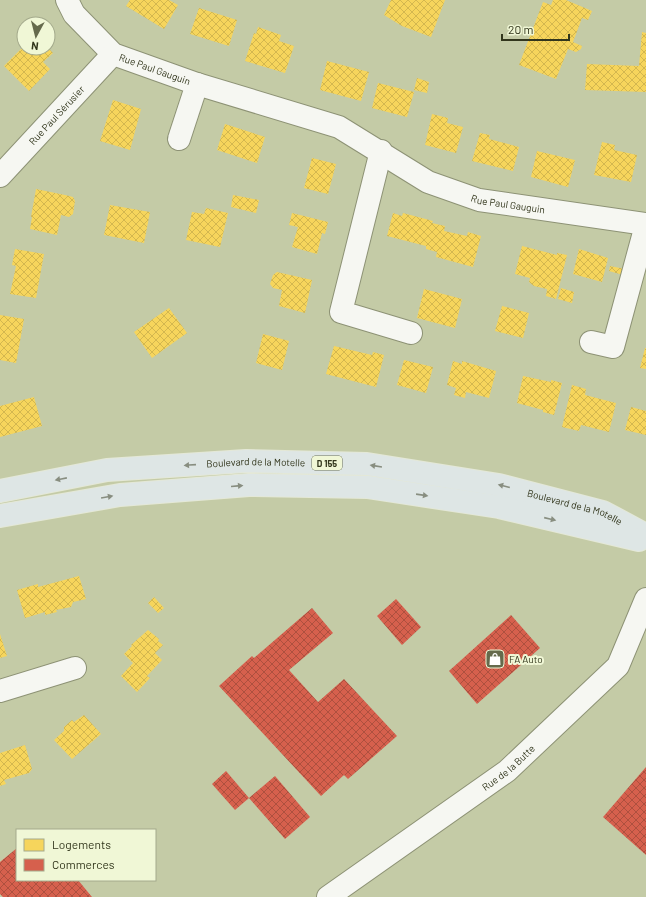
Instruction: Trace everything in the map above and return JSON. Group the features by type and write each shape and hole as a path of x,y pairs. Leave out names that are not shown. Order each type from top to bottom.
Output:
{"main road":[{"name":"Boulevard de la Motelle","path":"0,491 107,470 246,461 367,464 499,485 603,512 646,535"},
{"name":"Boulevard de la Motelle","path":"0,516 120,495 249,485 367,487 499,507 646,542"}],"street":[{"name":"Rue Paul Gauguin","path":"67,0 74,14 113,54 197,84 339,127 381,151 428,182 479,200 646,225 613,346 591,342"},
{"name":"Rue Paul Sérusier","path":"0,176 113,54"},
{"name":"Rue Paul Gauguin","path":"179,139 197,84"},
{"path":"381,151 341,312 411,333"},
{"name":"Rue de la Butte","path":"328,897 507,771 618,666 646,599"},
{"path":"0,691 75,668"}],"building: Logements":[{"path":"130,0 169,0 178,5 164,29 126,6"},
{"path":"391,0 445,0 431,37 402,26 384,15"},
{"path":"553,0 566,0 592,11 588,20 582,18 573,42 582,46 581,49 576,52 568,49 556,79 519,65 543,2 551,5"},
{"path":"199,8 237,20 229,46 190,34"},
{"path":"258,27 281,35 279,41 294,46 285,73 245,61 254,33 256,34"},
{"path":"642,32 646,33 646,92 585,90 587,64 639,66"},
{"path":"16,54 16,56 50,56 43,62 50,69 29,91 4,66"},
{"path":"327,61 369,72 361,101 320,90"},
{"path":"417,78 429,82 427,93 414,90"},
{"path":"378,83 414,92 407,117 372,108"},
{"path":"113,100 141,109 130,150 100,141"},
{"path":"432,114 448,118 447,123 463,127 456,153 425,145"},
{"path":"225,124 265,137 257,163 217,150"},
{"path":"480,133 490,135 489,139 519,147 513,171 472,161"},
{"path":"602,142 615,145 614,150 637,155 631,182 594,175"},
{"path":"537,151 575,160 568,187 531,177"},
{"path":"312,158 336,164 328,194 304,188"},
{"path":"36,189 73,197 75,201 73,214 69,217 61,215 57,235 30,229"},
{"path":"233,195 259,200 256,213 231,207"},
{"path":"110,205 150,212 144,243 104,235"},
{"path":"206,208 228,213 220,247 186,240 192,212 204,214"},
{"path":"292,213 328,222 325,234 322,233 317,254 292,247 298,227 289,225"},
{"path":"393,213 402,216 403,213 433,221 432,223 445,226 444,231 467,236 468,232 481,236 473,267 436,257 437,252 426,249 426,246 387,236"},
{"path":"522,246 557,255 557,253 567,255 556,299 546,296 547,289 534,286 529,282 530,278 515,274"},
{"path":"15,249 44,254 36,298 10,294 16,266 12,265"},
{"path":"579,249 608,258 602,282 573,274"},
{"path":"610,266 625,269 623,275 609,271"},
{"path":"277,272 312,280 305,313 279,306 282,290 273,288 270,284 273,275"},
{"path":"561,288 574,292 572,303 558,299"},
{"path":"424,289 462,299 455,328 417,318"},
{"path":"502,306 529,313 523,338 495,331"},
{"path":"169,308 187,333 152,358 134,332"},
{"path":"0,315 24,319 16,363 0,360"},
{"path":"263,334 289,341 282,370 256,363"},
{"path":"334,346 372,355 373,352 384,355 376,387 326,374"},
{"path":"646,348 646,369 640,368"},
{"path":"404,360 433,367 426,393 397,385"},
{"path":"453,361 462,364 462,361 496,371 489,398 466,392 465,398 454,395 456,388 447,385"},
{"path":"523,376 562,383 554,415 543,412 543,410 517,403"},
{"path":"572,385 586,389 585,395 616,403 609,432 581,425 579,431 562,427"},
{"path":"34,397 42,426 0,437 0,406"},
{"path":"631,407 646,411 646,435 625,430"},
{"path":"79,576 86,599 73,602 71,607 56,610 57,612 45,615 45,612 25,618 17,590 38,584 38,587"},
{"path":"154,597 164,608 158,613 148,603"},
{"path":"148,630 159,639 158,641 163,645 155,653 162,660 147,676 150,678 137,692 121,676 133,663 124,654 132,646 131,645"},
{"path":"0,634 7,656 0,658"},
{"path":"84,715 101,734 72,759 54,740 64,731 64,727 72,720 74,722"},
{"path":"25,745 32,769 29,773 4,780 6,784 0,786 0,753"}],"building: Commerces":[{"path":"396,599 421,627 402,645 377,616"},
{"path":"312,608 333,633 289,670 318,702 344,679 397,736 348,779 344,775 321,796 219,686 252,656 254,658"},
{"name":"FA Auto","path":"511,615 540,648 477,704 449,671"},
{"path":"646,767 646,855 603,817"},
{"path":"226,771 249,798 235,810 212,784"},
{"path":"275,776 310,817 285,839 249,798"},
{"path":"16,849 16,881 79,881 92,897 3,897 0,894 0,862"}],"place":[{"name":"FA Auto","path":"495,659"}]}
